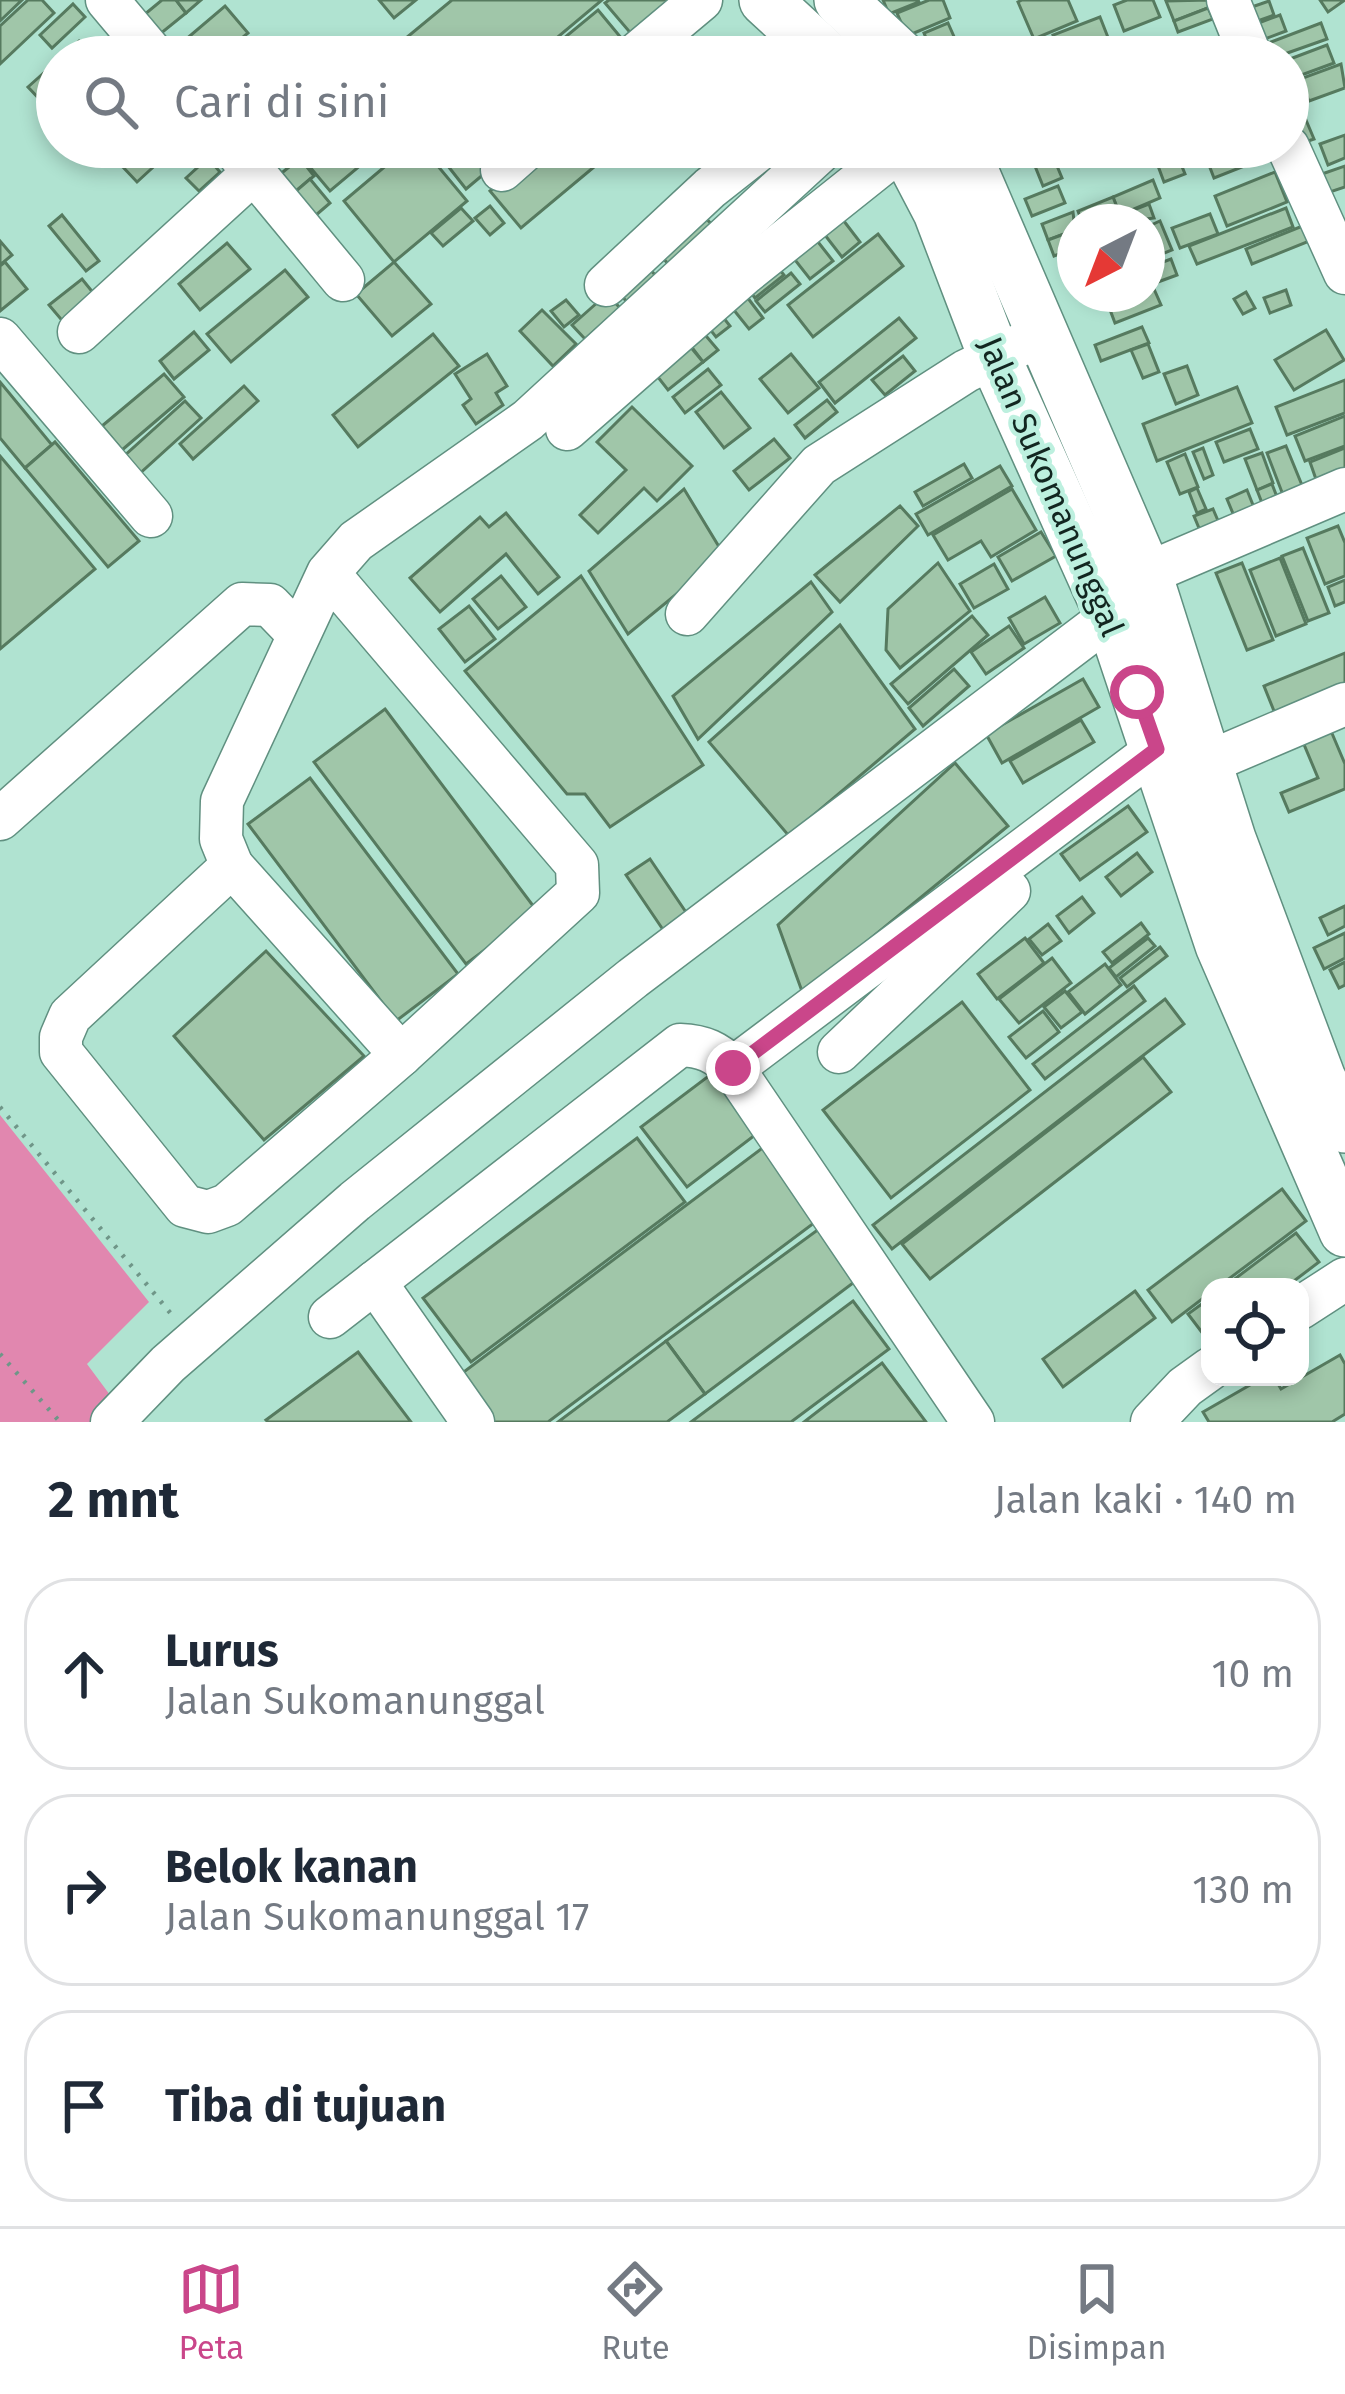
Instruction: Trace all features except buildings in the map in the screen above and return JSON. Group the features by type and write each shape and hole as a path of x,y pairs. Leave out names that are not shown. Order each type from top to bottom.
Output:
{"main road":[{"path":"765,0 803,36"},
{"path":"840,0 879,36"},
{"name":"Jalan Sukomanunggal","path":"915,168 939,212 994,356 1178,764 1345,1231"},
{"name":"Jalan Sukomanunggal","path":"971,168 1146,574 1178,764"},
{"path":"968,289 1016,270"},
{"name":"Jalan Sukomanunggal","path":"1241,936 1345,1127"}],"street":[{"path":"106,0 137,36"},
{"path":"658,36 701,0"},
{"path":"1228,0 1243,36"},
{"path":"79,332 234,168"},
{"path":"250,168 343,280"},
{"path":"679,182 695,168"},
{"path":"606,285 735,168"},
{"path":"401,1055 232,866 221,839 222,801 297,633 328,573 356,541 528,420 802,168"},
{"path":"567,429 745,273 878,168"},
{"path":"1298,168 1345,273"},
{"path":"687,614 819,465 994,356 1041,335"},
{"path":"0,339 151,516"},
{"path":"1146,574 1345,488"},
{"path":"232,866 70,1016 61,1036 61,1052 185,1206 208,1212 227,1204 401,1055 578,893 577,865 328,573"},
{"path":"0,819 242,604 270,604 297,633"},
{"path":"112,1422 194,1342 355,1201 633,978 1111,616"},
{"path":"839,1052 1065,841 1178,764 1345,704"},
{"path":"733,1068 1178,764"},
{"path":"330,1317 680,1046 700,1046 717,1053 733,1068 973,1422"},
{"path":"1309,1302 1345,1280"},
{"path":"375,1282 473,1422"},
{"path":"1152,1422 1201,1376"}],"path":[{"path":"0,1107 194,1342"},
{"path":"0,1354 60,1422"}],"shaded area":[{"path":"0,1115 149,1302 87,1364 130,1422 0,1422"}],"route":[{"path":"733,1068 1157,749 1137,692"}]}
